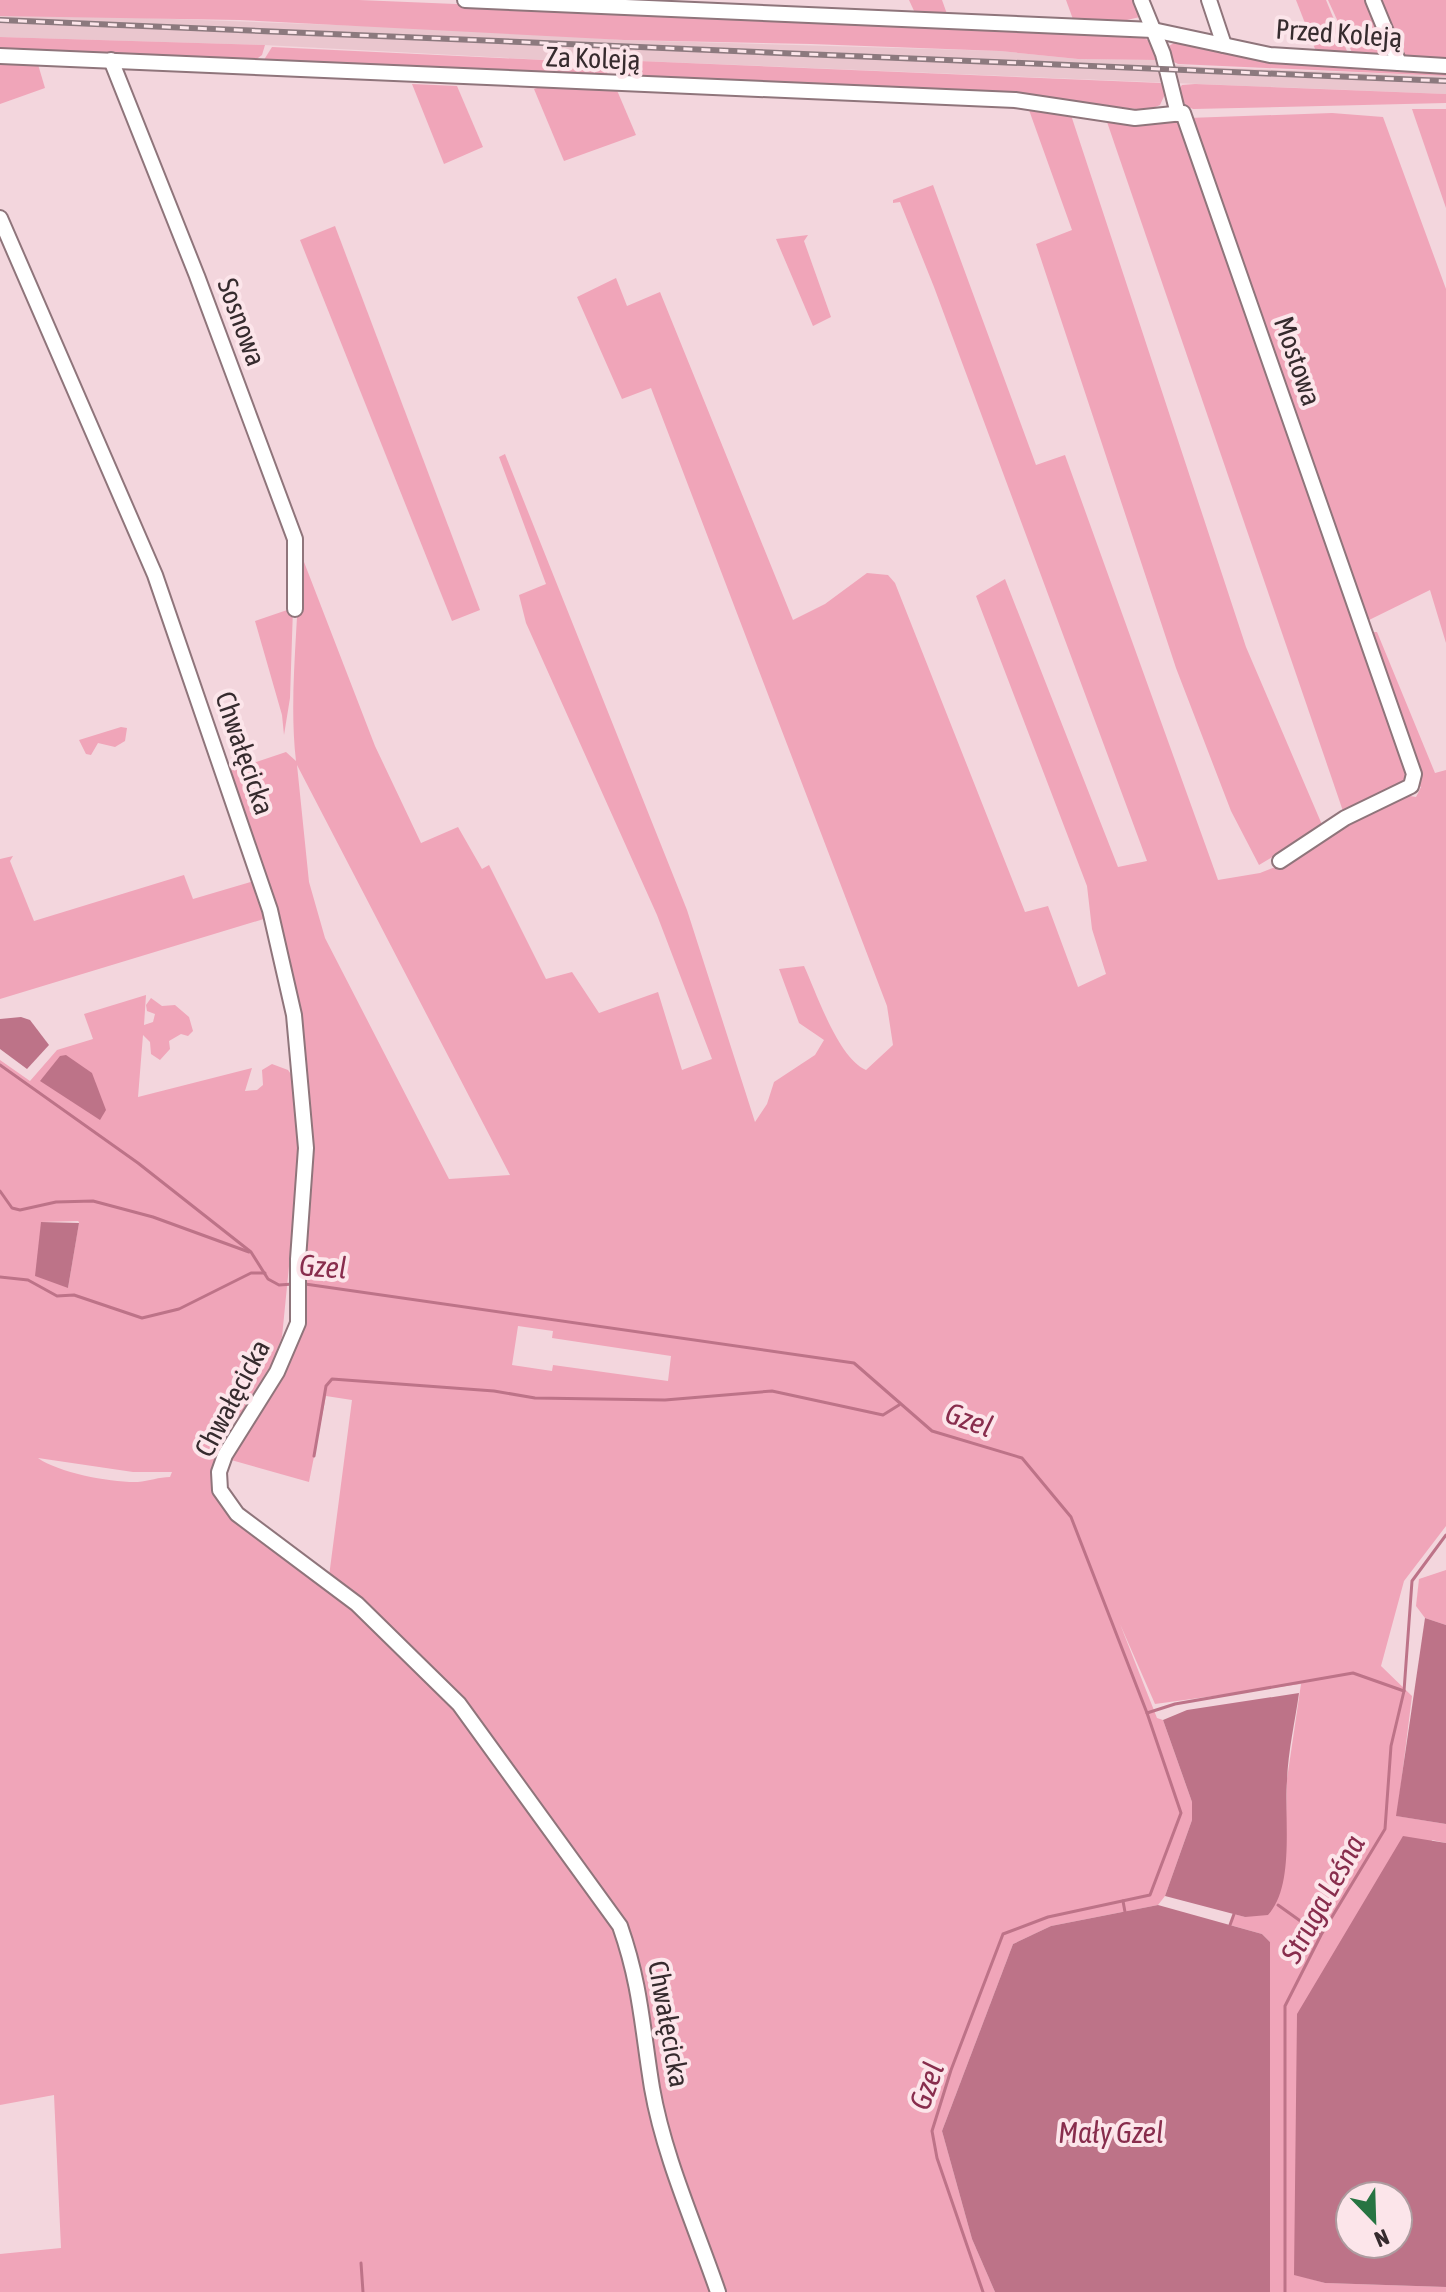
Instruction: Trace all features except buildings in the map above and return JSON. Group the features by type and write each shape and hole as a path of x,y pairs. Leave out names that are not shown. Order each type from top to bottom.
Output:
{"street":[{"name":"Przed Koleją","path":"465,0 581,3 772,15 910,17 1153,30 1270,55 1446,66"},
{"path":"766,0 772,15"},
{"path":"903,0 910,17"},
{"name":"Mostowa","path":"1141,0 1414,774 1411,786 1345,818 1280,861"},
{"path":"1209,0 1224,45"},
{"path":"1373,0 1399,63"},
{"name":"Za Koleją","path":"0,56 1015,100 1135,118 1181,113"},
{"name":"Sosnowa","path":"111,60 197,276 295,539 295,609"},
{"name":"Chwałęcicka","path":"0,218 155,575 273,920 294,1015 305,1124 299,1286 292,1341 221,1465 219,1483 222,1497 237,1514 357,1604 459,1704 590,1880 620,1926 641,1995 652,2088 661,2123 718,2292"}],"shaded area":[{"path":"0,0 359,0 1135,32 1154,44 1158,60 1078,59 1000,51 624,40 240,20 0,16"},
{"path":"909,0 942,0 947,14 915,13"},
{"path":"1066,0 1133,0 1140,17 1118,22 1074,22"},
{"path":"1296,0 1326,0 1349,56 1317,54"},
{"path":"1328,0 1370,0 1388,52 1379,58 1355,59"},
{"path":"1378,0 1446,0 1446,61 1403,57"},
{"path":"36,14 477,30 624,40 1000,51 1078,59 1158,60 1160,63 1202,67 1446,76 1446,94 615,60 605,63 264,45 0,37 0,16"},
{"path":"0,37 265,45 262,55 250,64 0,51"},
{"path":"1182,38 1446,69 1446,76 1178,64 1172,61 1169,46"},
{"path":"272,47 605,63 608,76 262,63"},
{"path":"0,60 37,61 45,88 0,104"},
{"path":"615,60 1161,83 1166,92 1160,105 1148,110 954,92 620,79"},
{"path":"412,84 457,86 483,147 444,164"},
{"path":"1182,85 1446,94 1446,103 1193,109 1186,106 1178,91"},
{"path":"616,88 636,135 564,161 534,89"},
{"path":"1412,109 1446,109 1446,208 1414,115"},
{"path":"1029,110 1071,115 1246,647 1323,827 1259,865 1231,811 1176,668 1036,244 1072,230"},
{"path":"1332,113 1383,117 1446,289 1446,643 1430,590 1365,622 1188,118"},
{"path":"1106,119 1179,122 1409,778 1344,814"},
{"path":"933,185 1036,465 1065,455 1218,880 1260,873 1283,864 1303,848 1404,795 1416,797 1421,787 1414,783 1371,632 1377,632 1435,773 1446,770 1446,1526 1404,1581 1381,1666 1412,1696 1397,1816 1446,1824 1446,1843 1432,1840 1294,2274 1325,2283 1446,2287 1446,2292 1270,2292 1270,1942 1262,1934 1230,1925 1234,1914 1245,1917 1286,1818 1287,1779 1301,1684 1155,1704 1120,1624 1157,1718 1163,1720 1192,1802 1192,1820 1165,1896 1158,1905 1051,1926 1013,1944 942,2131 972,2239 995,2292 0,2292 0,2254 61,2248 54,2095 0,2105 0,1060 30,1081 57,1050 93,1039 84,1014 146,995 144,1025 153,1022 155,1014 147,1011 146,1005 151,998 162,1006 175,1005 189,1017 193,1031 188,1036 181,1034 169,1041 170,1049 160,1060 151,1054 150,1042 143,1035 138,1097 252,1068 245,1091 257,1090 263,1085 262,1070 272,1064 288,1070 293,1077 299,1165 282,1337 272,1363 240,1415 223,1418 223,1429 220,1431 227,1438 215,1474 217,1492 328,1584 352,1400 326,1396 309,1482 224,1458 298,1330 311,1159 292,971 288,972 230,771 286,752 296,761 293,709 299,549 375,746 421,843 458,827 482,869 489,865 546,979 572,972 599,1013 658,992 682,1070 712,1059 657,915 526,623 519,595 546,584 499,457 505,454 687,910 755,1122 767,1104 774,1082 815,1055 824,1040 799,1023 779,969 804,966 846,1053 866,1070 893,1045 887,1006 651,388 622,399 577,297 616,278 627,306 660,292 793,620 825,604 867,573 888,575 895,583 1025,912 1048,906 1078,987 1106,974 1092,929 1087,886 976,596 1005,579 1118,867 1147,861 934,287 900,202 893,203 893,200","holes":["297,765 510,1175 449,1179 325,938 309,882","41,1222 79,1222 68,1288","518,1326 553,1331 552,1338 671,1356 668,1381 553,1365 552,1371 512,1365","38,1458 133,1472 172,1472 170,1477 127,1482 86,1476"]},
{"path":"335,226 480,610 452,621 300,240"},
{"path":"808,235 804,241 831,317 813,326 776,239"},
{"path":"293,608 290,698 284,735 282,715 255,621"},
{"path":"121,727 127,728 125,741 115,747 98,743 91,755 86,754 79,740"},
{"path":"13,856 10,861 34,921 184,875 193,899 254,881 267,918 0,999 0,859"},
{"path":"1446,1570 1446,1625 1425,1618 1416,1606 1419,1579"}],"water":[{"path":"21,1017 30,1020 49,1045 27,1069 0,1049 0,1019"},
{"path":"66,1055 92,1073 106,1110 100,1120 40,1081 60,1056"},
{"path":"41,1222 79,1223 68,1288 35,1276"},
{"path":"1425,1618 1446,1625 1446,1824 1396,1816"},
{"path":"1299,1693 1288,1770 1285,1870 1282,1887 1268,1915 1245,1917 1165,1896 1192,1820 1192,1802 1163,1720 1187,1710"},
{"path":"1403,1836 1446,1843 1446,2287 1325,2283 1294,2275 1297,2014"},
{"name":"Mały Gzel","path":"1158,1905 1262,1934 1270,1942 1270,2292 995,2292 972,2239 942,2131 1013,1944 1051,1926"}],"waterway":[{"name":"Gzel","path":"0,1065 138,1163 251,1252 268,1279 279,1285 293,1284"},
{"path":"0,1191 12,1208 20,1210 56,1202 93,1201 153,1217 249,1252"},
{"path":"0,1277 28,1280 57,1296 74,1295 142,1318 179,1309 251,1273 265,1273"},
{"name":"Gzel","path":"305,1284 854,1363 932,1431 1022,1458 1071,1517 1147,1713 1181,1813 1150,1895 1048,1917 1003,1934 951,2070 932,2131 937,2158 983,2292"},
{"path":"314,1456 326,1386 332,1379 494,1391 535,1398 665,1400 772,1391 883,1415 899,1405"},
{"name":"Struga Leśna","path":"1285,2292 1285,2006 1321,1935 1385,1829 1391,1746 1404,1691 1412,1581 1446,1535"},
{"path":"1147,1713 1175,1704 1353,1673 1404,1691"},
{"path":"1123,1901 1125,1912"},
{"path":"1278,1905 1320,1935"},
{"path":"1230,1925 1234,1914"},
{"path":"361,2263 363,2292"}],"railway":[{"path":"0,20 1446,81"}]}
